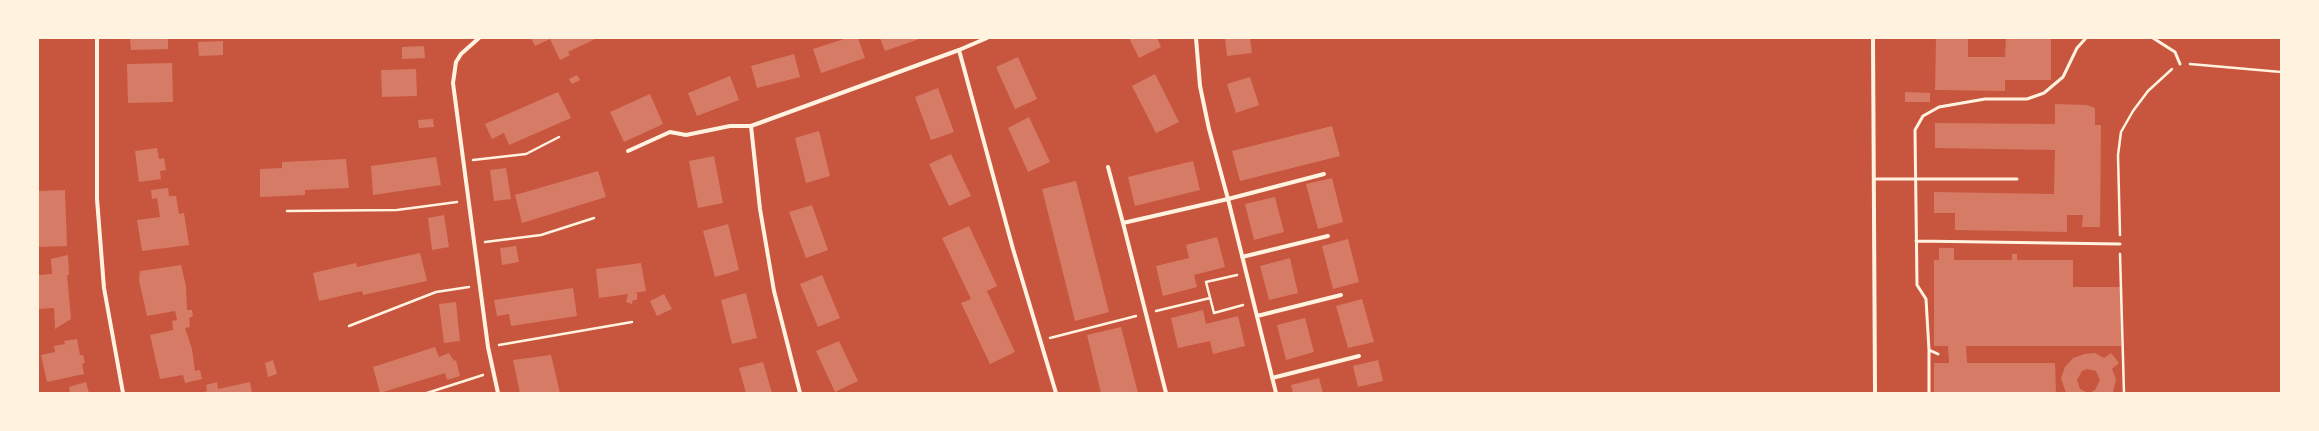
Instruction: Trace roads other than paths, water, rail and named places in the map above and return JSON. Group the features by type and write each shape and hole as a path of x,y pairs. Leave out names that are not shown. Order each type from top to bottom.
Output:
{"street":[{"path":"97,38 98,199 103,273 123,393"},
{"path":"479,38 460,54 456,62 453,76 488,347 498,393"},
{"path":"628,151 670,132 686,135 730,126 751,126 959,50 987,38"},
{"path":"1196,38 1200,86 1209,129 1276,393"},
{"path":"1873,38 1875,393"},
{"path":"959,50 1013,248 1056,393"},
{"path":"751,126 760,209 774,291 800,393"},
{"path":"1108,167 1166,393"},
{"path":"1123,223 1228,199 1324,174"},
{"path":"1242,257 1328,236"},
{"path":"1257,316 1341,295"},
{"path":"1272,378 1359,356"}],"lane":[{"path":"1929,393 1929,350 1926,299 1917,285 1915,130 1923,116 1939,107 1984,99 2027,99 2044,93 2063,77 2077,48 2086,38"},
{"path":"2154,38 2175,52 2180,64"},
{"path":"1874,179 2018,179"},
{"path":"1916,241 2120,244"},
{"path":"1929,350 1938,354"}]}
